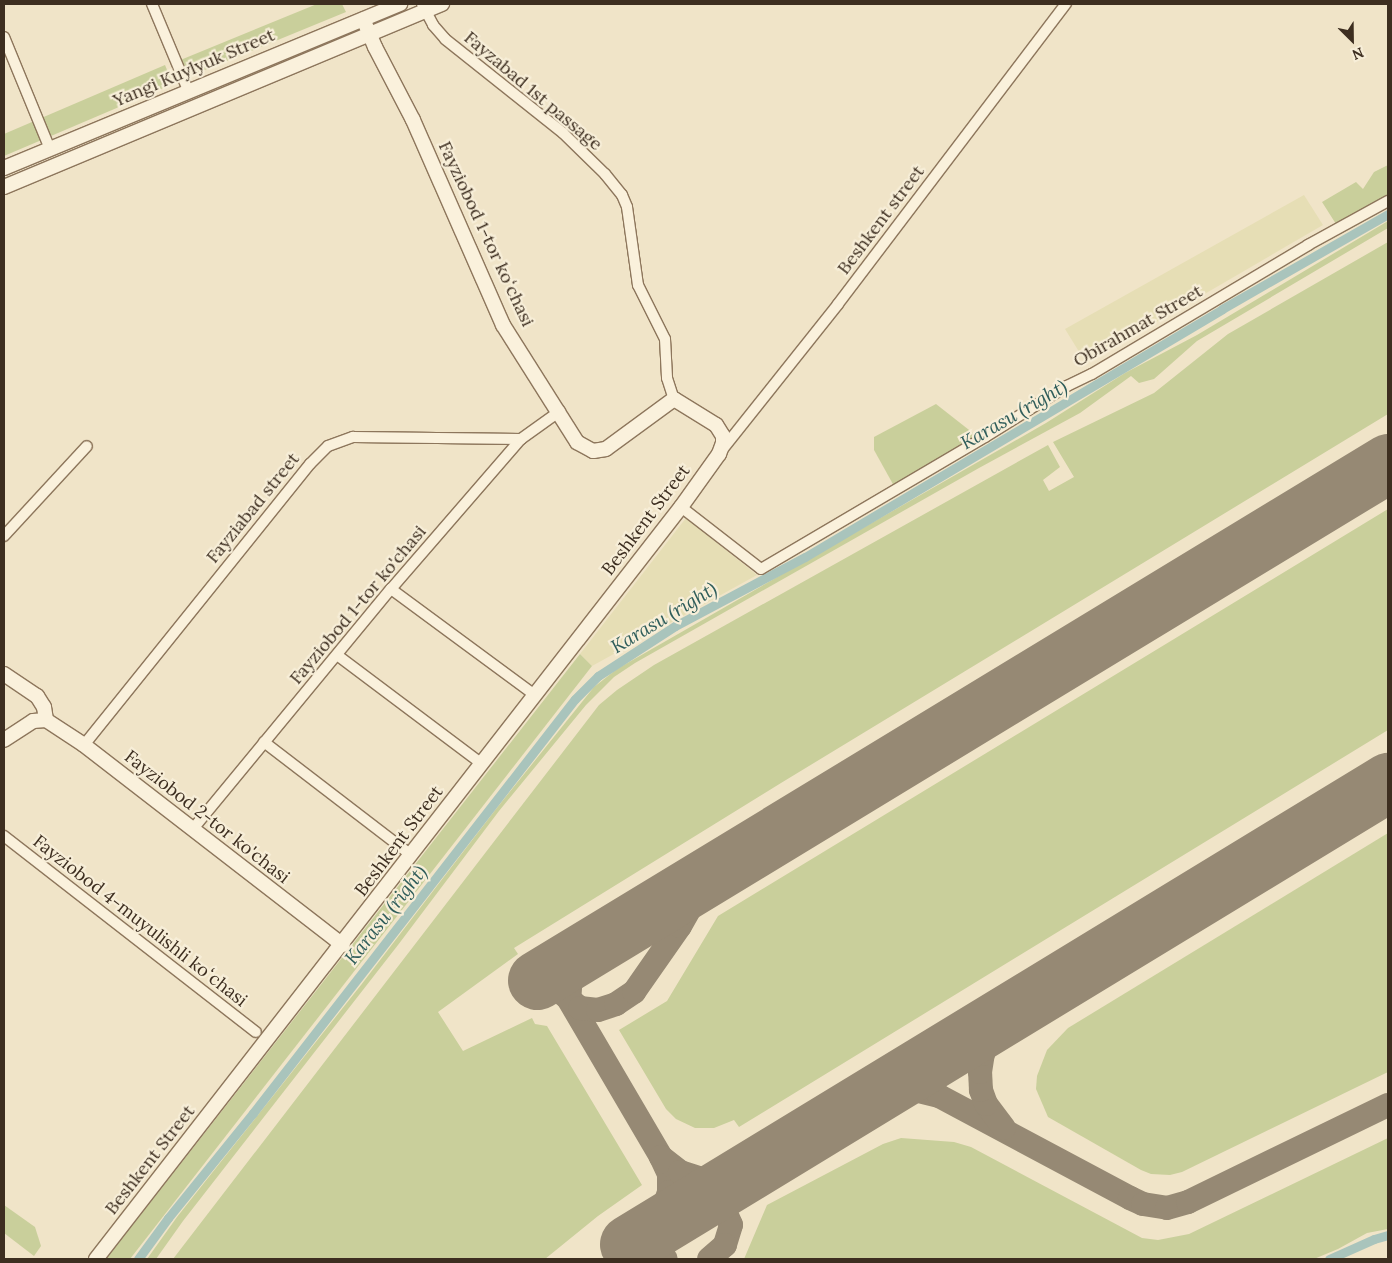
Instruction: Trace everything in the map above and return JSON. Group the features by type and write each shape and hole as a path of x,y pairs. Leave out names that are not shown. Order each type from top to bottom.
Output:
{"street":[{"path":"152,4 188,90"},
{"path":"421,6 442,4"},
{"name":"Beshkent street","path":"719,454 838,304 1066,4"},
{"name":"Yangi Kuylyuk Street","path":"4,168 394,5"},
{"path":"421,6 445,39 563,133 605,174 622,195 629,215 638,286 665,339 667,378 674,400 716,426 728,432 737,432"},
{"name":"Yangi Kuylyuk Street","path":"4,187 400,22 421,6"},
{"name":"Fayziobod 1-tor koʻchasi","path":"363,19 413,120 503,324 560,411 577,442 588,450 597,451 611,447 674,400"},
{"path":"4,37 50,149"},
{"name":"Obirahmat Street","path":"681,507 761,569 1308,244 1388,201"},
{"name":"Fayziobod 1-tor ko'chasi","path":"192,830 391,589 520,439 560,411"},
{"name":"Beshkent Street","path":"96,1259 681,507 719,454 724,440 716,426"},
{"name":"Fayziabad street","path":"84,745 310,464 328,446 353,437 520,439"},
{"path":"4,536 87,446"},
{"path":"391,589 535,695"},
{"path":"337,655 482,764"},
{"path":"4,674 37,696 44,707 46,720 33,721 4,740"},
{"name":"Fayziobod 2-tor ko'chasi","path":"46,720 84,745 342,945"},
{"path":"264,742 411,855"},
{"name":"Fayziobod 4-muyulishli koʻchasi","path":"4,836 256,1032"}],"shaded area":[{"path":"1304,195 1323,225 1086,363 1065,329"},
{"path":"686,518 757,575 592,666 580,654"}],"green space":[{"path":"317,4 342,4 346,12 185,78 178,61"},
{"path":"165,65 173,84 4,156 4,134"},
{"path":"1388,165 1388,196 1336,224 1322,202 1356,182 1363,189 1374,172"},
{"path":"1388,221 1388,228 1197,341 1154,379 1139,383 1131,376 1080,413 979,468 635,663 614,677 586,705 499,811 398,945 183,1221 156,1259 147,1259 177,1217 361,985 496,809 594,687 617,669 1046,423 1125,373 1197,335"},
{"path":"1388,242 1388,414 781,783 514,948 518,954 438,1012 463,1051 532,1018 535,1024 547,1026 642,1185 598,1216 545,1259 173,1259 599,705 617,690 654,665 1048,445 1060,467 1043,480 1049,491 1074,477 1053,442 1154,393 1228,334"},
{"path":"936,404 978,437 894,486 874,450 874,437"},
{"path":"1388,509 1388,730 739,1127 734,1120 714,1128 695,1128 676,1119 666,1109 619,1030 667,1001 718,916"},
{"path":"580,654 592,666 130,1259 106,1259"},
{"path":"1388,833 1388,1072 1182,1172 1170,1175 1151,1174 1141,1170 1048,1117 1036,1089 1037,1076 1047,1050 1068,1028"},
{"path":"901,1138 954,1142 971,1147 1142,1238 1158,1240 1189,1234 1388,1138 1388,1229 1367,1233 1338,1249 1314,1259 744,1259 767,1205 883,1144"},
{"path":"4,1205 35,1227 41,1246 34,1256 4,1233"}],"waterway":[{"name":"Karasu (right)","path":"138,1259 168,1218 253,1113 575,699 598,676 675,626 805,557 1222,309 1388,214"},
{"name":"Karasu (right)","path":"1329,1259 1374,1239 1388,1235"}],"taxiway":[{"path":"564,995 580,1008 598,1010 616,1004 634,992 680,926 705,882 720,869"},
{"path":"567,948 581,939 613,934"},
{"path":"586,950 571,974 569,1000 661,1157 669,1174 669,1192 654,1236 657,1249 666,1259"},
{"path":"1004,1128 986,1104 981,1090 980,1072 983,1054 989,1037 1000,1022 1014,1010"},
{"path":"858,1104 882,1094 903,1090 919,1091 939,1096 1130,1198 1143,1204 1167,1208 1188,1202 1388,1105"},
{"path":"661,1157 680,1172 705,1180 731,1178 756,1167"},
{"path":"698,1179 713,1190 720,1200 731,1225 725,1245 709,1259"}],"runway":[{"path":"537,980 1388,463"},
{"path":"629,1244 1388,782"}]}
